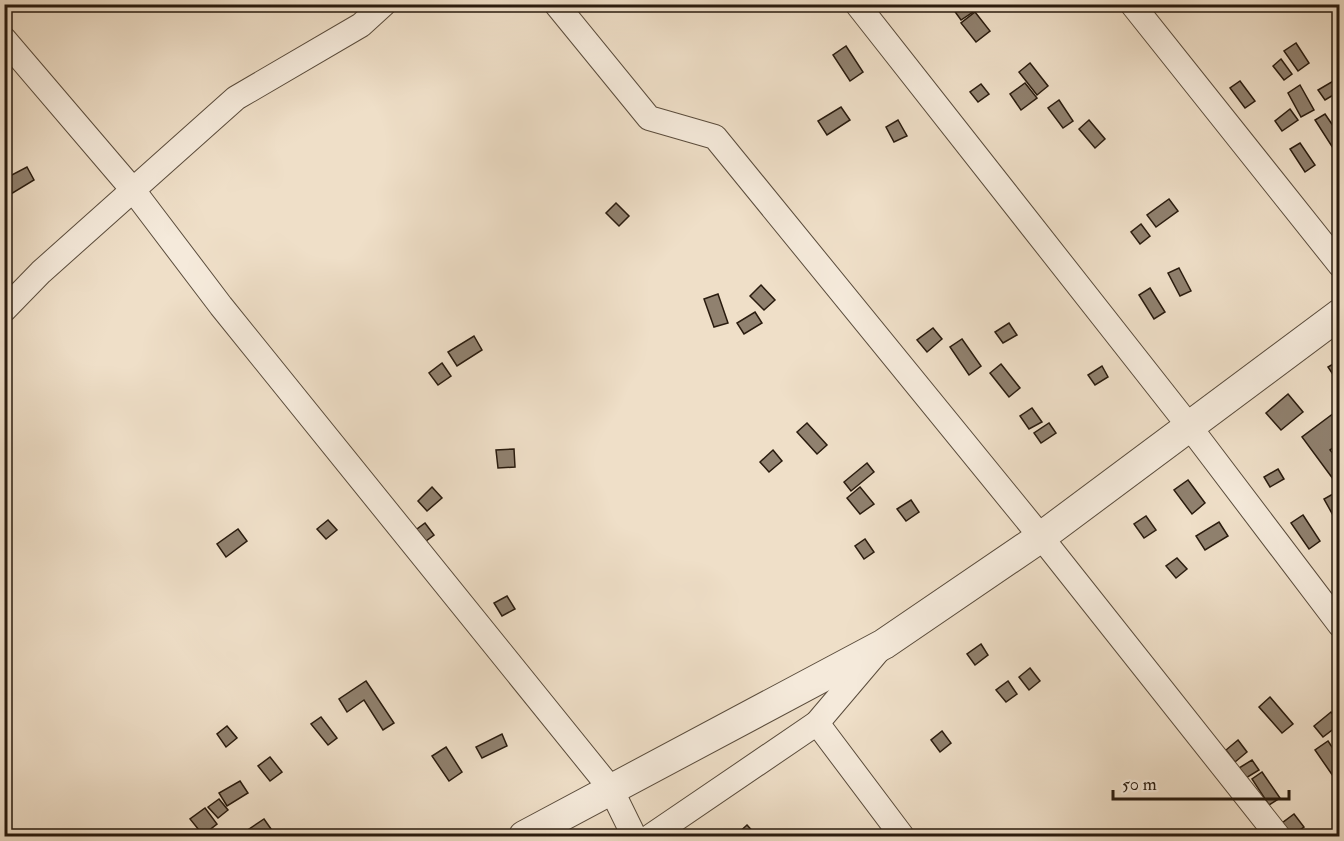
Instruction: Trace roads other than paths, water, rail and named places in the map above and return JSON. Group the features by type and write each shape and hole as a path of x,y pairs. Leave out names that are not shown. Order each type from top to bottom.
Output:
{"street":[{"path":"4,310 41,272 236,98 362,25 384,4"},
{"path":"556,4 649,118 715,137 1041,537 1278,837"},
{"path":"857,4 1189,426 1340,625"},
{"path":"1132,4 1340,265"},
{"path":"4,39 133,190 221,306 610,789 634,837"},
{"path":"524,837 884,644 1041,537 1340,314"},
{"path":"651,837 817,723 884,644"},
{"path":"817,723 902,837"}]}
